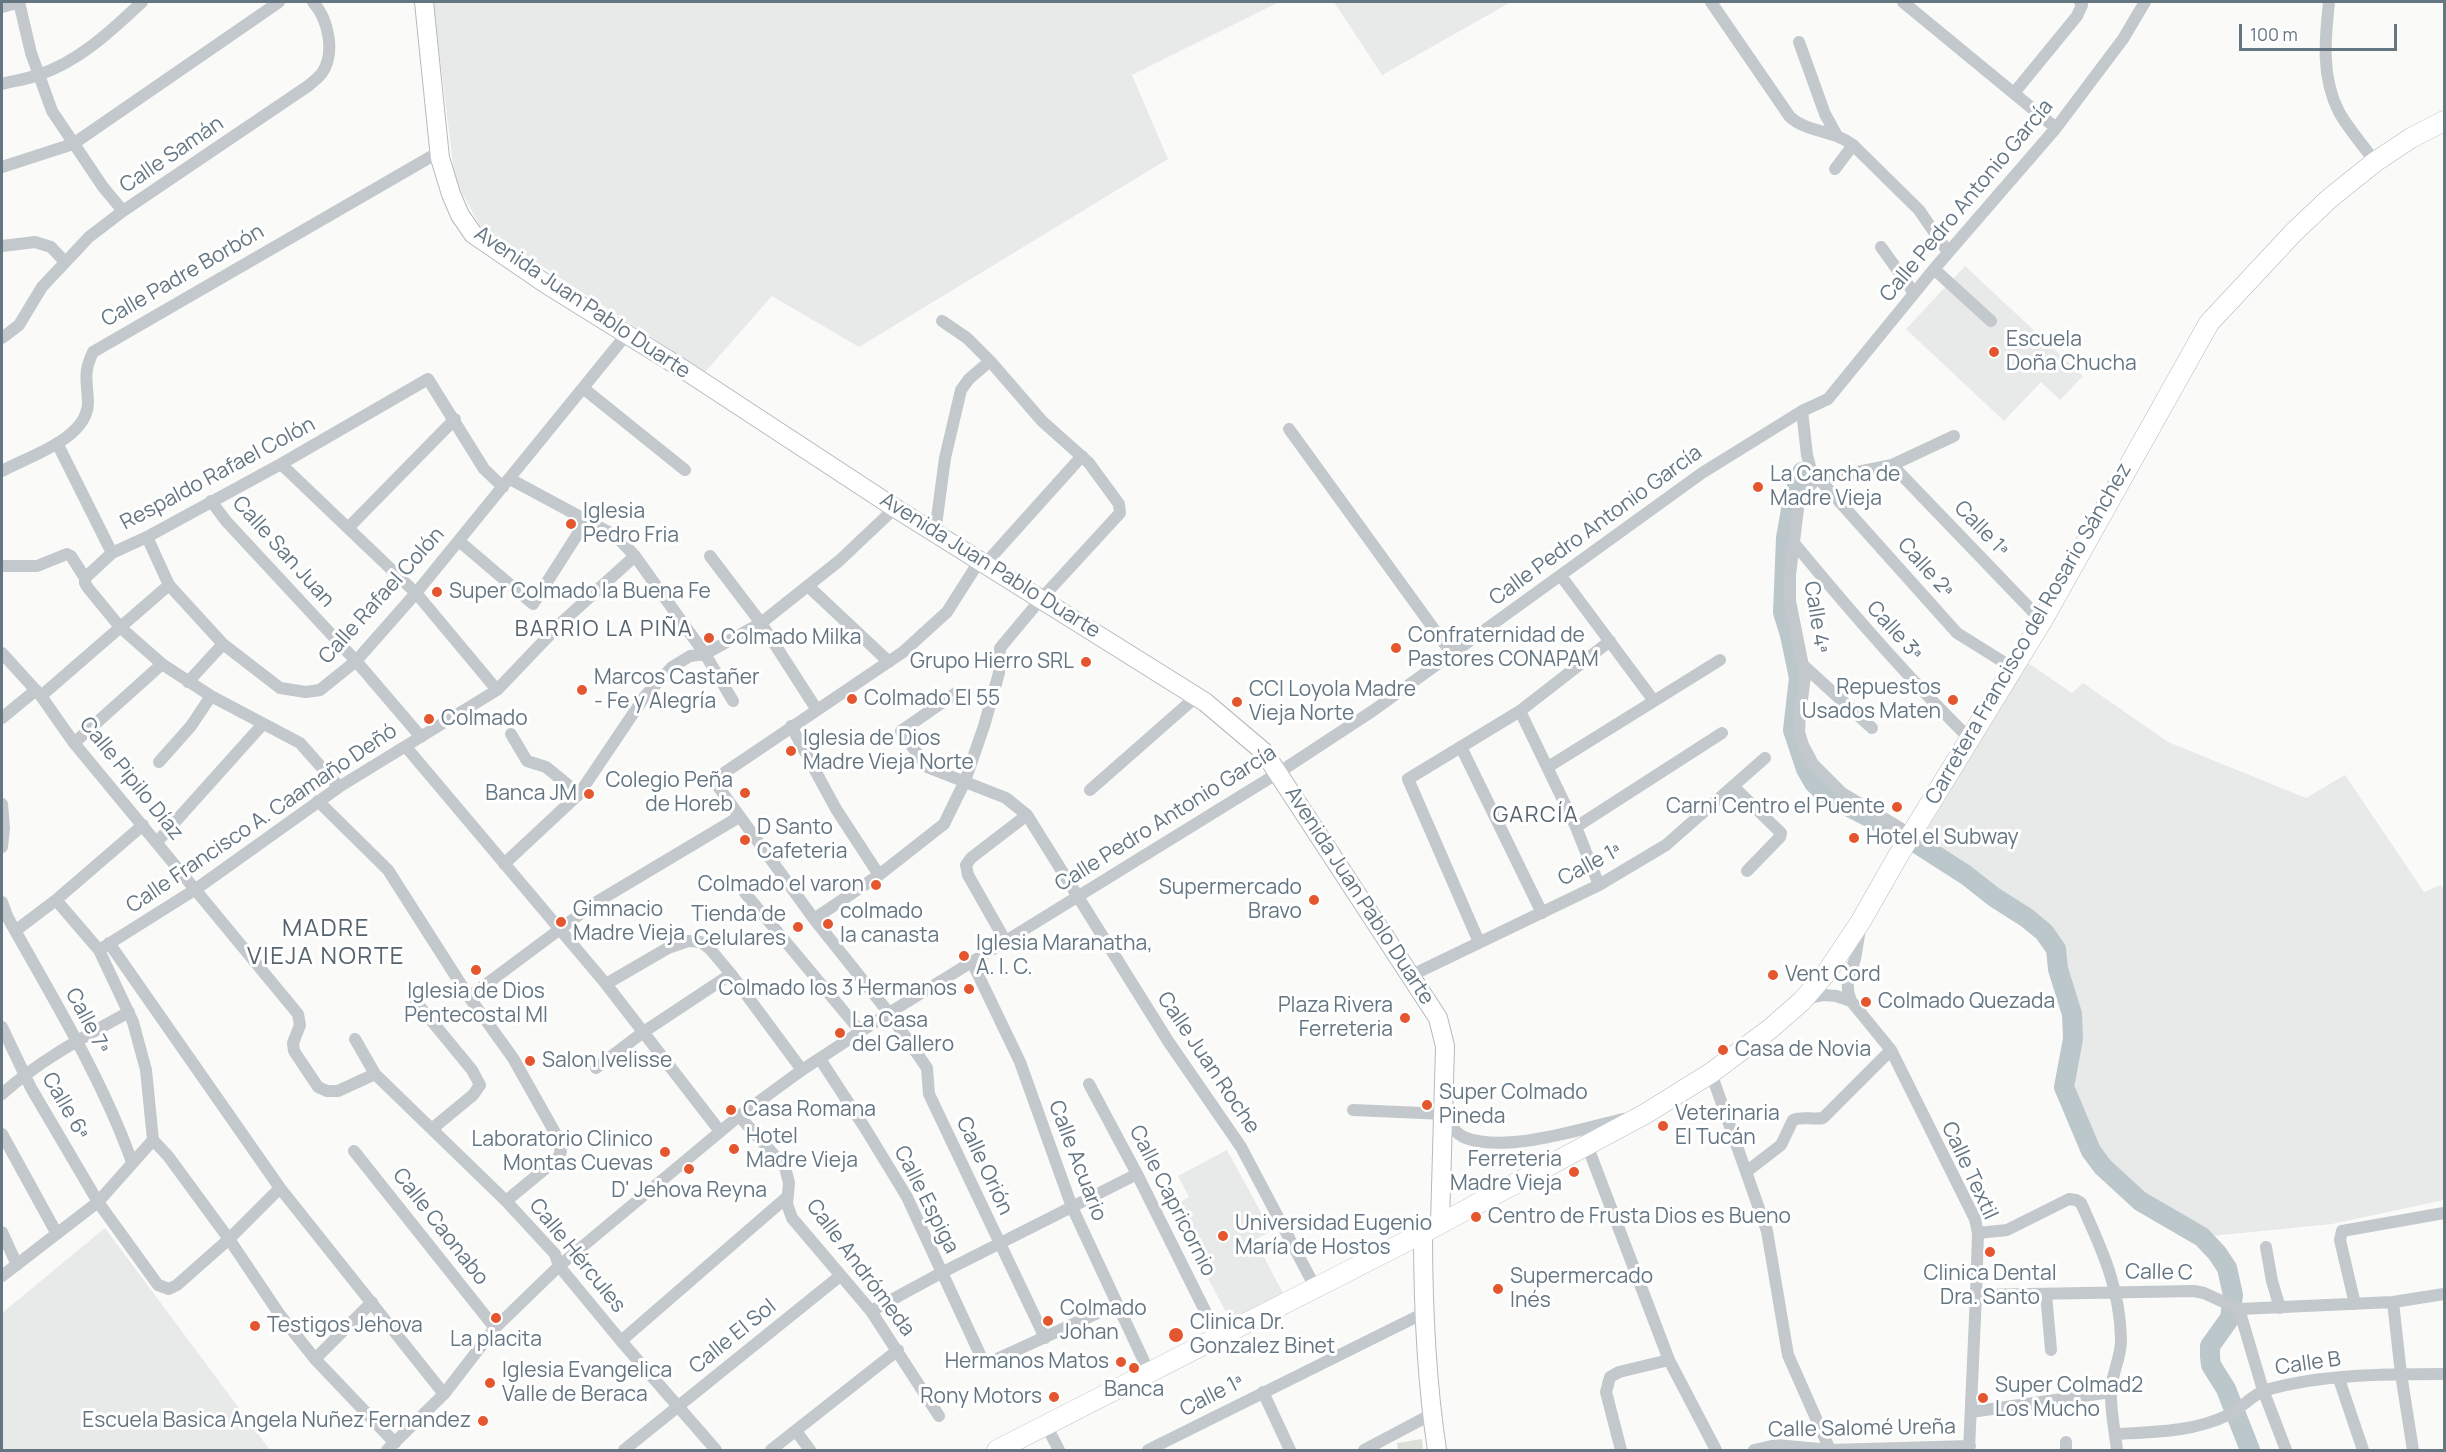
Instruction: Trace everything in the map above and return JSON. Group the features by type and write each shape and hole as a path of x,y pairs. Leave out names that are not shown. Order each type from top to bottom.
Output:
{"main road":[{"name":"Avenida Juan Pablo Duarte","path":"424,2 439,152 451,194 460,215 474,234 895,508 1197,696 1264,752 1438,1018 1445,1046 1445,1114 1440,1223"},
{"name":"Carretera Francisco del Rosario Sánchez","path":"997,1450 1423,1233 1645,1114 1711,1073 1770,1029 1802,1001 1833,964 1861,921 1898,856 1905,833 1970,739 2042,621 2209,323 2294,232 2330,198 2375,162 2411,138 2445,121"},
{"path":"1423,1233 1424,1313 1437,1450"}],"street":[{"path":"2,8 19,2 31,53 52,111 73,144 123,211"},
{"path":"2,84 40,75 103,39 142,2"},
{"path":"2,167 73,144 279,2"},
{"name":"Calle Samán","path":"2,339 19,326 42,287 89,237 123,211 308,86 322,72 326,63 328,31 322,15 313,2"},
{"path":"1903,2 2056,128"},
{"path":"2014,93 2077,16 2082,5 2080,2"},
{"name":"Calle Pedro Antonio García","path":"391,1447 444,1394 495,1328 559,1266 719,1131 802,1070 889,1013 1374,710 1702,473 1802,411 1828,399 1948,252 2056,128 2123,39 2145,2"},
{"path":"2329,2 2325,65 2334,99 2340,114 2375,162"},
{"path":"1714,3 1790,117 1803,126 1836,134 1853,146 1919,210 1948,252"},
{"path":"1799,42 1825,114 1836,134"},
{"path":"1835,169 1853,146"},
{"name":"Calle Padre Borbón","path":"2,471 72,434 83,421 88,404 85,376 93,352 439,152"},
{"path":"2,246 35,242 51,247 65,262"},
{"path":"1881,248 1914,293"},
{"path":"1934,269 1991,321"},
{"path":"813,919 879,875 944,824 965,782 984,726 999,673 1000,648 1041,599 1119,517 1119,504 1096,471 1042,421 990,360 967,338 942,321"},
{"name":"Calle Rafael Colón","path":"147,537 169,585 223,644 280,688 306,692 320,690 356,661 416,593 626,335"},
{"path":"935,533 945,458 961,390 969,379 990,360"},
{"name":"Respaldo Rafael Colón","path":"85,578 112,553 147,537 281,464 428,378 454,419"},
{"path":"583,388 685,470"},
{"path":"1802,411 1807,455 1817,481 1892,465 1954,436"},
{"path":"348,528 454,419 484,470 616,536 635,556 705,654 733,701"},
{"path":"1289,429 1452,654"},
{"path":"57,443 112,553"},
{"path":"879,875 836,809 791,726 903,652 947,612 983,562 1082,456"},
{"path":"281,464 416,593 497,690"},
{"name":"Calle 1ª","path":"1892,465 2042,621"},
{"name":"Calle 4ª","path":"1817,481 1800,500 1790,575 1790,601 1804,666 1799,732 1813,764 1842,793 1905,833"},
{"name":"Calle 2ª","path":"1817,481 1957,633 2013,668"},
{"name":"Calle San Juan","path":"211,501 226,521 356,661 421,737"},
{"path":"504,864 579,794 634,702 672,667 690,656 705,654 761,623 839,561 895,508"},
{"path":"459,541 533,604 586,521"},
{"name":"Calle 3ª","path":"1794,543 1863,626 1970,739"},
{"path":"2,566 37,566 67,554 71,556 85,578 88,588 120,627 162,664 211,696 262,725 300,743 339,787"},
{"name":"Calle Francisco A. Caamaño Deñó","path":"104,946 196,889 339,787 497,690 561,622 635,556"},
{"path":"710,556 761,623 817,710"},
{"path":"1561,576 1654,701"},
{"path":"2,718 39,693 169,585"},
{"path":"808,586 888,662"},
{"path":"1479,942 1408,782 1410,777 1520,711 1610,641"},
{"path":"188,682 223,644"},
{"name":"Calle Pipilo Díaz","path":"2,653 39,693 74,743 298,1014 300,1025 293,1043 294,1051 318,1087 327,1091 338,1091 375,1074"},
{"path":"1548,767 1720,660"},
{"path":"74,743 162,664"},
{"path":"1804,666 1872,729"},
{"name":"Calle Juan Roche","path":"956,693 901,731 927,767 1006,798 1028,814 1168,1041 1241,1148 1315,1287"},
{"path":"159,762 190,726 211,696"},
{"path":"1090,790 1197,696"},
{"path":"1520,711 1576,827 1599,885"},
{"path":"157,842 262,725"},
{"name":"Calle Orión","path":"791,726 715,778 716,784 813,919 889,1013 927,1068 928,1094 1045,1338"},
{"path":"1576,827 1722,733"},
{"path":"511,734 527,762 546,767 579,794"},
{"path":"406,747 606,984 719,1131"},
{"path":"1461,747 1542,913"},
{"name":"Calle 1ª","path":"1412,975 1599,885 1666,845 1766,758"},
{"path":"1733,786 1780,833 1780,837 1747,871"},
{"path":"318,801 388,870 469,997 513,1058 554,1130 561,1149 557,1159 506,1201"},
{"path":"2,804 4,828 2,847"},
{"path":"1006,942 968,874 966,866 970,858 1028,814"},
{"path":"469,997 595,903 739,817"},
{"path":"15,931 56,900 142,825"},
{"path":"745,893 861,1032"},
{"path":"56,900 104,946 280,1188 444,1394"},
{"name":"Calle 7ª","path":"2,902 5,920 15,931 77,1041 120,1128 132,1162"},
{"path":"1851,1001 1846,990 1855,958 1861,921"},
{"path":"606,984 668,948 692,941 705,944 731,974 802,1070"},
{"path":"104,946 129,1012 146,1070 153,1140 168,1156 229,1239 280,1315 391,1447"},
{"name":"Calle Acuario","path":"972,962 1020,1062 1072,1206 1149,1372"},
{"path":"596,1068 642,1033 731,974"},
{"path":"1802,1001 1824,995 1851,1001"},
{"name":"Calle Textil","path":"1851,1001 1891,1050 1975,1219 1978,1233 1970,1448"},
{"path":"416,1002 472,1070 480,1085 473,1095 433,1128"},
{"path":"2,1094 24,1074 129,1012"},
{"name":"Calle 6ª","path":"2,1027 24,1074 98,1202 158,1285 169,1289 177,1285 229,1239"},
{"name":"Calle Hércules","path":"355,1039 375,1074 433,1128 555,1254 559,1266 716,1450"},
{"path":"1746,1172 1781,1145 1793,1120 1800,1117 1816,1120 1823,1118 1891,1050"},
{"name":"Calle Espiga","path":"820,1059 907,1197 984,1363 1045,1338"},
{"path":"1711,1073 1767,1231 1788,1355 1830,1450"},
{"name":"Calle Capricornio","path":"1089,1084 1137,1174 1218,1337"},
{"path":"1353,1110 1445,1114 1452,1127 1464,1138 1494,1144 1550,1136 1645,1114"},
{"name":"Calle Andrómeda","path":"739,1116 785,1167 789,1183 787,1204 792,1218 871,1311 939,1416"},
{"path":"2,1134 57,1234"},
{"path":"2,1276 98,1202 153,1140"},
{"path":"1587,1145 1669,1360 1716,1450"},
{"name":"Calle Caonabo","path":"354,1151 495,1328"},
{"path":"871,1311 1137,1174"},
{"path":"229,1239 280,1188"},
{"path":"621,1341 787,1197"},
{"path":"1978,1233 2007,1230 2059,1202 2076,1200 2081,1203 2110,1269 2115,1292 2120,1345 2111,1392 2117,1450"},
{"path":"2355,1304 2340,1240 2342,1231 2445,1213"},
{"path":"2,1232 17,1264"},
{"path":"2266,1247 2280,1308"},
{"name":"Calle El Sol","path":"624,1450 840,1276"},
{"name":"Calle C","path":"1976,1295 2194,1291 2205,1293 2239,1310"},
{"path":"2046,1294 2051,1350"},
{"path":"2286,1450 2263,1390 2239,1310 2393,1302 2445,1294"},
{"path":"315,1359 372,1302"},
{"path":"2393,1302 2413,1450"},
{"path":"1045,1338 1116,1305"},
{"name":"Calle 1ª","path":"1148,1450 1424,1313"},
{"path":"771,1450 898,1350"},
{"path":"1621,1450 1606,1392 1610,1377 1619,1372 1669,1360"},
{"name":"Calle B","path":"2116,1434 2186,1429 2228,1415 2263,1390 2323,1379 2401,1374 2445,1374"},
{"path":"2339,1379 2363,1450"},
{"path":"1263,1392 1290,1450"},
{"path":"1971,1412 2111,1392"},
{"path":"1364,1450 1432,1414"},
{"path":"1046,1425 1059,1450"},
{"path":"796,1431 810,1450"},
{"name":"Calle Salomé Ureña","path":"1754,1450 1776,1445 1830,1450 1970,1448"}],"shaded area":[{"path":"433,2 1279,2 1132,75 1168,159 859,347 772,296 705,372 480,226 455,180"},
{"path":"1334,2 1511,2 1382,75"},
{"name":"Escuela Doña Chucha","path":"1965,266 2083,376 2060,400 2041,382 2004,421 1906,329"},
{"path":"2028,663 2072,693 2083,683 2168,742 2306,798 2345,775 2424,892 2441,885 2444,891 2444,1200 2332,1224 2202,1237 2155,1212 2103,1167 2091,1151 2064,1087 2073,1039 2072,1014 2058,969 2056,949 2044,932 2027,918 1918,844"},
{"name":"Universidad Eugenio María de Hostos","path":"1227,1150 1271,1231 1255,1240 1284,1295 1232,1323 1170,1208 1189,1197 1178,1176"},
{"path":"105,1228 270,1450 2,1450 2,1313"},
{"path":"1422,1439 1423,1450 1398,1450 1397,1443"}],"waterway":[{"path":"1802,472 1793,498 1786,538 1783,612 1799,678 1793,730 1806,769 1814,783 1826,795 1902,834 1966,875 1994,897 2027,918 2044,932 2056,949 2058,969 2072,1014 2073,1039 2064,1087 2091,1151 2103,1167 2140,1201 2202,1237 2227,1268 2233,1295 2230,1318 2210,1346 2211,1365 2226,1389 2250,1450"}],"place":[{"name":"Escuela Doña Chucha","path":"1994,352"},
{"name":"La Cancha de Madre Vieja","path":"1758,487"},
{"name":"Iglesia Pedro Fria","path":"571,524"},
{"name":"Super Colmado la Buena Fe","path":"437,592"},
{"name":"Colmado Milka","path":"709,638"},
{"name":"Confraternidad de Pastores CONAPAM","path":"1396,648"},
{"name":"Grupo Hierro SRL","path":"1086,662"},
{"name":"Marcos Castañer - Fe y Alegría","path":"582,690"},
{"name":"Colmado El 55","path":"852,699"},
{"name":"Repuestos Usados Maten","path":"1953,700"},
{"name":"CCI Loyola Madre Vieja Norte","path":"1237,702"},
{"name":"Colmado","path":"429,719"},
{"name":"Iglesia de Dios Madre Vieja Norte","path":"791,751"},
{"name":"Colegio Peña de Horeb","path":"745,793"},
{"name":"Banca JM","path":"589,794"},
{"name":"Carni Centro el Puente","path":"1897,807"},
{"name":"Hotel el Subway","path":"1854,838"},
{"name":"D Santo Cafeteria","path":"745,840"},
{"name":"Colmado el varon","path":"876,885"},
{"name":"Supermercado Bravo","path":"1314,900"},
{"name":"Gimnacio Madre Vieja","path":"561,922"},
{"name":"colmado la canasta","path":"828,924"},
{"name":"Tienda de Celulares","path":"798,927"},
{"name":"Iglesia Maranatha, A. I. C.","path":"964,956"},
{"name":"Iglesia de Dios Pentecostal MI","path":"476,970"},
{"name":"Vent Cord","path":"1773,975"},
{"name":"Colmado los 3 Hermanos","path":"969,989"},
{"name":"Colmado Quezada","path":"1866,1002"},
{"name":"Plaza Rivera Ferreteria","path":"1405,1018"},
{"name":"La Casa del Gallero","path":"840,1033"},
{"name":"Casa de Novia","path":"1723,1050"},
{"name":"Salon Ivelisse","path":"530,1061"},
{"name":"Super Colmado Pineda","path":"1427,1105"},
{"name":"Casa Romana","path":"731,1110"},
{"name":"Veterinaria El Tucán","path":"1663,1126"},
{"name":"Hotel Madre Vieja","path":"734,1149"},
{"name":"Laboratorio Clinico Montas Cuevas","path":"665,1152"},
{"name":"D' Jehova Reyna","path":"689,1169"},
{"name":"Ferreteria Madre Vieja","path":"1574,1172"},
{"name":"Centro de Frusta Dios es Bueno","path":"1476,1217"},
{"name":"Universidad Eugenio María de Hostos","path":"1223,1236"},
{"name":"Clinica Dental Dra. Santo","path":"1990,1252"},
{"name":"Supermercado Inés","path":"1498,1289"},
{"name":"La placita","path":"496,1318"},
{"name":"Colmado Johan","path":"1048,1321"},
{"name":"Testigos Jehova","path":"255,1326"},
{"name":"Clinica Dr. Gonzalez Binet","path":"1176,1335"},
{"name":"Hermanos Matos","path":"1121,1362"},
{"name":"Banca","path":"1134,1368"},
{"name":"Iglesia Evangelica Valle de Beraca","path":"490,1383"},
{"name":"Rony Motors","path":"1054,1397"},
{"name":"Super Colmad2 Los Mucho","path":"1983,1398"},
{"name":"Escuela Basica Angela Nuñez Fernandez","path":"483,1421"}],"district":[{"name":"BARRIO LA PIÑA","path":"604,630"},
{"name":"GARCÍA","path":"1536,816"},
{"name":"MADRE VIEJA NORTE","path":"326,943"}]}
